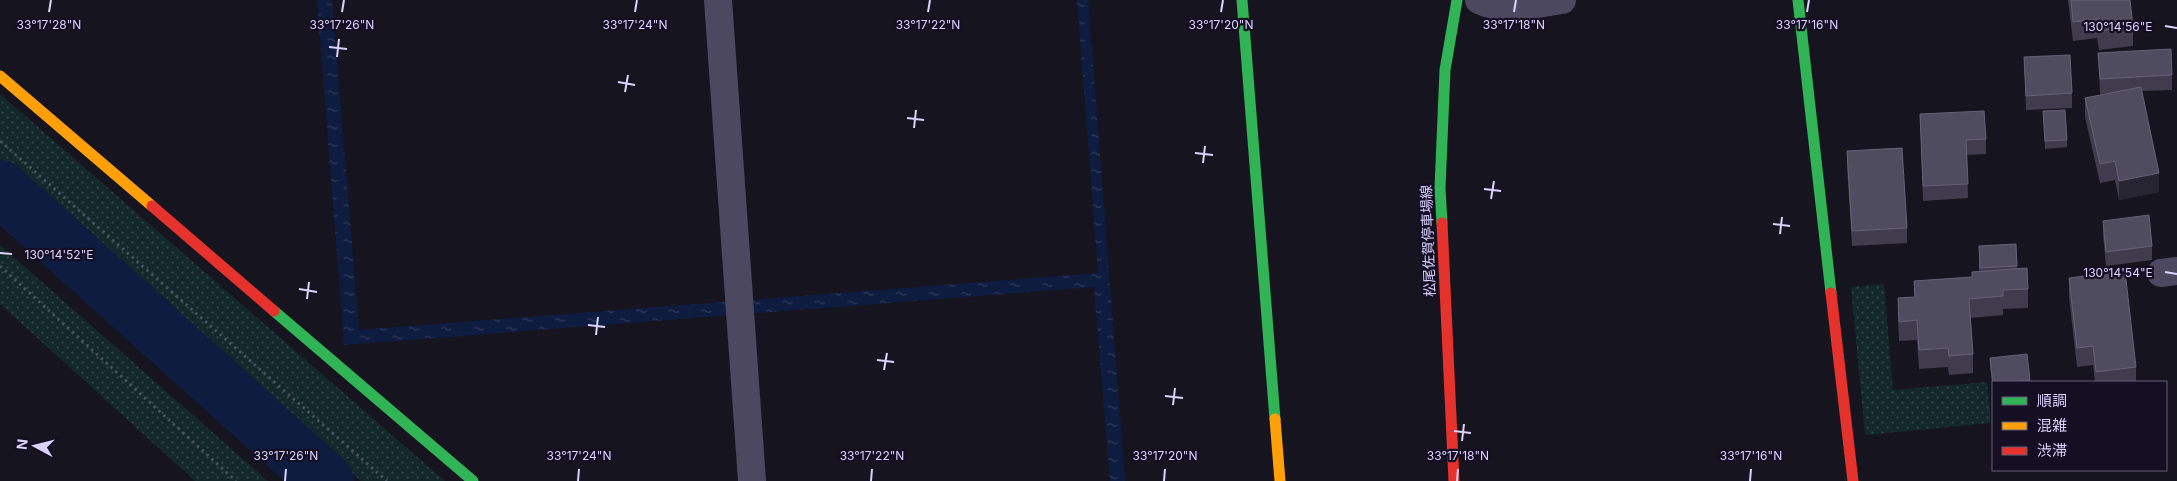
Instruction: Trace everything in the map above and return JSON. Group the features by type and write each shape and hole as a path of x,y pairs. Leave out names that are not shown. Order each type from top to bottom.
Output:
{"street":[{"path":"718,0 752,481"},
{"path":"1242,0 1280,481"},
{"name":"松尾佐賀停車場線","path":"1454,481 1440,188 1445,70 1458,0"},
{"path":"1479,0 1492,6 1504,8 1562,0"},
{"path":"1798,0 1853,481"},
{"path":"0,76 473,481"}],"path":[{"path":"0,141 387,481"},
{"path":"0,266 236,481"}],"green space":[{"path":"0,94 445,481 361,481 0,165"},
{"path":"0,245 268,481 195,481 0,304"},
{"path":"1884,284 1893,390 1987,382 1991,423 1865,435 1851,287"}],"water":[{"path":"317,0 332,0 359,330 1098,273 1077,0 1088,0 1125,481 1110,481 1094,287 344,345"}],"building":[{"path":"2071,0 2130,0 2133,27 2099,31 2097,19 2073,22"},
{"path":"2171,49 2172,75 2100,79 2098,53"},
{"path":"2070,55 2072,93 2026,96 2024,57"},
{"path":"2141,87 2159,173 2119,181 2115,161 2100,164 2085,98"},
{"path":"2065,110 2067,140 2045,141 2043,111"},
{"path":"1984,111 1986,139 1966,140 1968,184 1923,186 1920,114"},
{"path":"1902,148 1907,228 1852,231 1847,151"},
{"path":"2149,215 2152,246 2106,252 2103,221"},
{"path":"2016,244 2017,266 1980,268 1979,246"},
{"path":"2027,268 2028,289 2003,290 2003,296 1969,299 1973,354 1949,356 1948,348 1919,350 1917,320 1899,322 1898,298 1915,297 1914,281 1972,277 1972,272"},
{"path":"2125,271 2136,367 2096,372 2093,346 2077,348 2069,278"},
{"path":"2027,354 2030,380 1993,381 1990,358"}],"waterway":[{"path":"0,188 326,481"}],"traffic: fast":[{"path":"1242,0 1275,419"},
{"path":"1442,223 1440,188 1445,70 1457,0"},
{"path":"1798,0 1831,293"},
{"path":"274,311 473,481"}],"traffic: slow":[{"path":"0,76 152,206"},
{"path":"1275,419 1280,481"}],"traffic: jam":[{"path":"152,206 274,311"},
{"path":"1442,223 1454,481"},
{"path":"1831,293 1853,481"}]}
